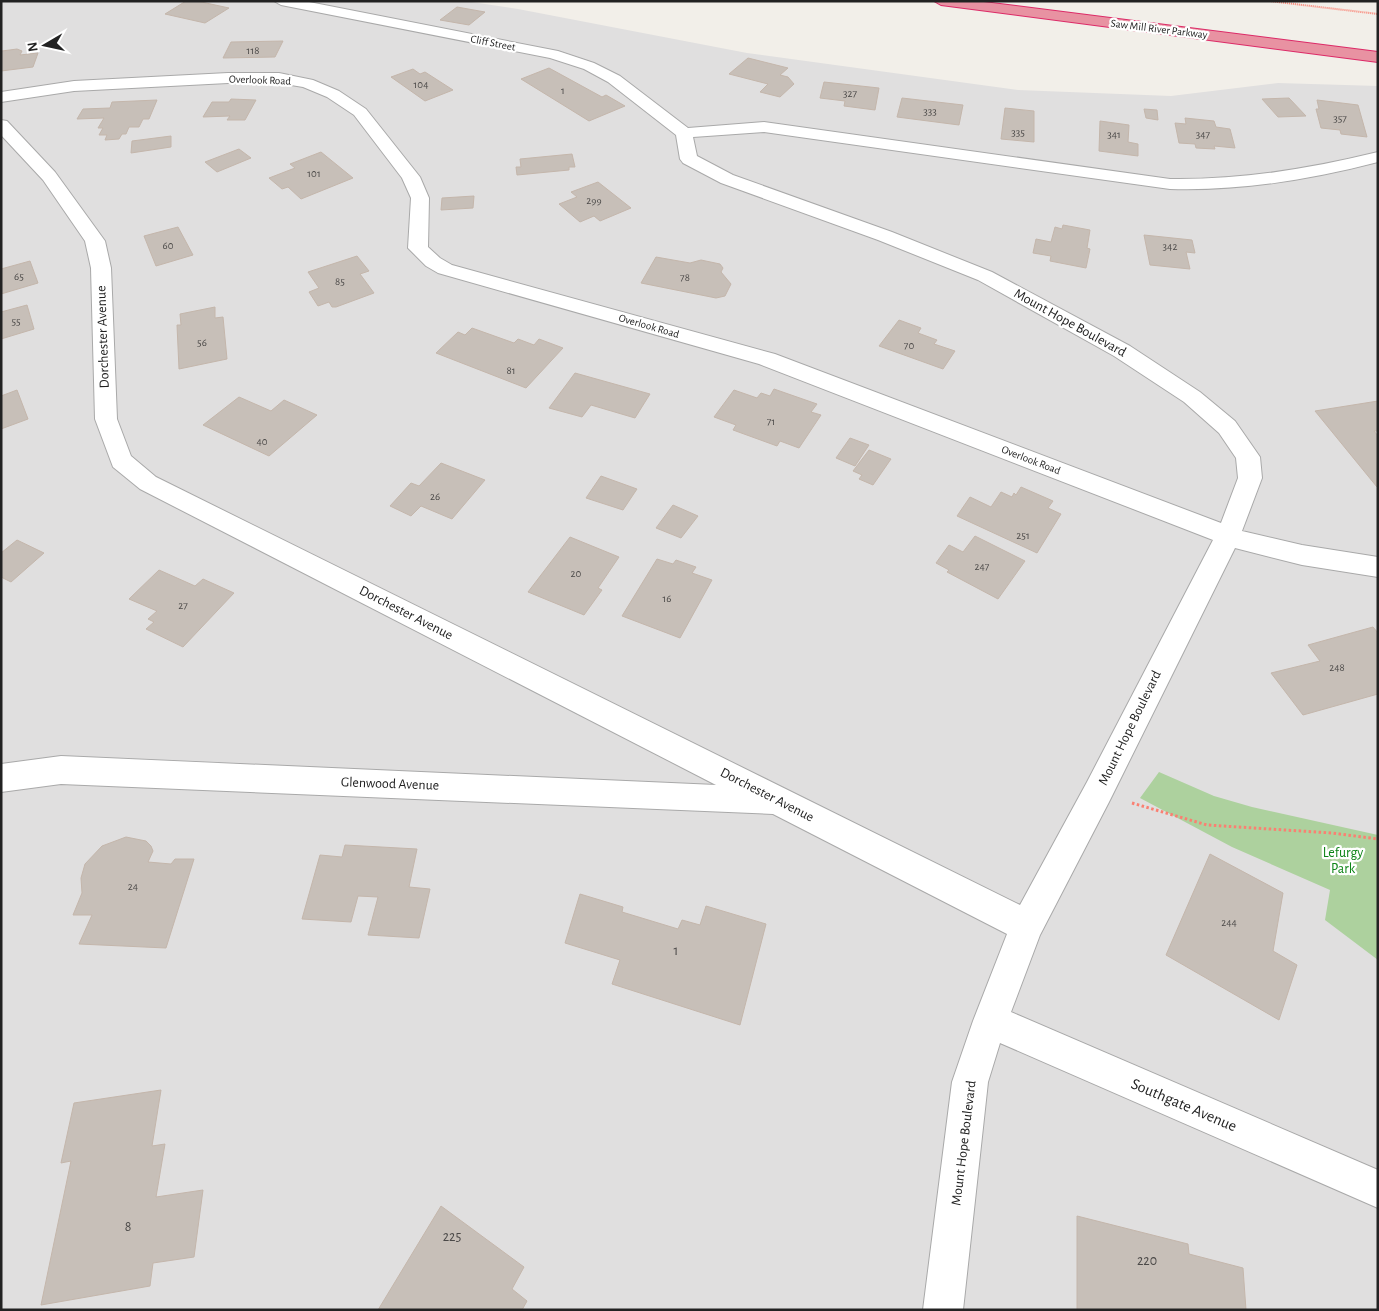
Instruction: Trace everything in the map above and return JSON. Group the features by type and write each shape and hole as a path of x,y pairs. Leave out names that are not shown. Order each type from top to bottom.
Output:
{"highway":[{"name":"Saw Mill River Parkway","path":"941,1 1378,57"},
{"name":"Saw Mill River Parkway","path":"1029,1 1378,45"}],"street":[{"name":"Cliff Street","path":"281,1 553,54 589,66 614,79 684,133"},
{"name":"Overlook Road","path":"1,98 74,86 228,78 279,78 307,83 332,94 360,112 411,177 420,198 418,248 433,262 445,269 767,359 1228,536 1277,551 1327,562 1378,567"},
{"name":"Dorchester Avenue","path":"1,125 49,176 94,241 100,268 106,419 121,462 148,483 1027,926"},
{"path":"684,133 764,127 1170,184 1199,186 1289,175 1351,164 1378,157"},
{"name":"Mount Hope Boulevard","path":"684,133 689,159 727,180 885,236 985,276 1122,351 1192,397 1227,427 1248,457 1250,478 1228,536 1098,792 1027,926 990,1021 970,1082 943,1310"},
{"name":"Glenwood Avenue","path":"1,778 61,770 779,801"},
{"name":"Southgate Avenue","path":"990,1021 1378,1189"}],"path":[{"path":"1269,1 1378,14"},
{"path":"1098,792 1207,825 1332,833 1378,839"}],"shaded area":[{"path":"1,1 465,1 518,9 747,53 1018,90 1171,96 1278,83 1378,86 1378,1310 1,1310"}],"green space":[{"name":"Lefurgy Park","path":"1159,772 1214,796 1252,807 1378,835 1378,960 1325,920 1330,890 1232,847 1140,798"}],"building":[{"path":"186,1 197,1 229,8 205,23 165,14"},
{"path":"457,7 485,12 469,25 440,20"},
{"path":"283,41 275,57 223,58 231,42"},
{"path":"1,49 2,51 17,49 22,51 20,55 38,53 33,67 1,71"},
{"path":"748,58 788,68 780,75 788,77 794,84 780,97 760,92 768,84 729,74"},
{"path":"549,68 602,97 606,95 625,106 589,121 521,79"},
{"path":"413,69 420,74 425,72 453,90 425,101 391,77"},
{"path":"824,82 879,88 875,110 844,106 845,101 820,98"},
{"path":"902,98 963,105 959,125 897,117"},
{"path":"1289,98 1306,116 1278,117 1262,99"},
{"path":"231,99 256,100 245,120 227,120 230,116 203,117 212,102 229,102"},
{"path":"157,100 149,119 143,119 139,127 129,127 126,134 122,134 119,139 105,140 107,135 99,135 103,128 98,128 104,118 77,119 83,109 110,108 112,102"},
{"path":"1317,100 1358,105 1367,137 1341,134 1340,130 1321,128 1316,109 1319,109"},
{"path":"1005,108 1034,111 1034,142 1001,139"},
{"path":"1144,109 1157,110 1158,120 1146,118"},
{"path":"1185,118 1214,121 1216,127 1230,129 1235,148 1214,146 1215,149 1196,148 1195,144 1179,143 1175,123 1186,124"},
{"path":"1100,121 1129,125 1128,142 1138,144 1138,156 1099,151"},
{"path":"171,136 171,147 131,153 132,141"},
{"path":"239,149 251,158 217,172 205,162"},
{"path":"321,152 353,178 301,199 288,187 282,189 269,178 295,168 290,164"},
{"path":"572,154 575,167 569,167 569,170 517,175 516,167 521,167 520,159"},
{"path":"598,182 631,208 600,221 594,216 580,222 559,204 577,197 571,192"},
{"path":"474,196 473,208 441,210 442,198"},
{"path":"1063,225 1090,230 1087,248 1090,249 1086,268 1050,261 1051,256 1033,253 1036,239 1051,242 1055,227 1062,229"},
{"path":"178,227 193,255 156,266 144,236"},
{"path":"1144,235 1192,240 1195,253 1186,252 1190,269 1150,265"},
{"path":"357,256 369,271 360,274 374,293 336,307 332,307 329,302 318,306 309,292 319,288 308,272"},
{"path":"656,257 690,263 701,260 720,264 723,268 721,272 731,284 725,296 716,298 641,283"},
{"path":"30,261 38,283 1,294 1,269"},
{"path":"27,305 34,329 1,339 1,312"},
{"path":"215,307 215,318 223,317 227,359 179,369 177,325 181,325 180,314"},
{"path":"899,320 921,328 918,333 937,340 934,344 955,351 943,369 879,346"},
{"path":"472,328 514,343 518,339 534,345 539,339 563,348 526,388 436,353 458,332 465,335"},
{"path":"575,373 650,394 635,418 591,405 582,417 549,408"},
{"path":"774,389 817,404 811,412 821,415 799,448 780,441 777,446 733,430 736,425 714,417 734,390 757,398 761,393 770,396"},
{"path":"17,390 28,419 1,429 1,396"},
{"path":"239,397 271,411 284,400 317,415 269,456 203,425"},
{"path":"1378,401 1378,431 1374,431 1378,436 1377,487 1315,411"},
{"path":"850,438 869,445 855,466 836,458"},
{"path":"869,450 891,459 873,485 859,479 862,475 853,471"},
{"path":"441,463 485,480 452,519 421,506 411,516 390,506 411,483 419,486"},
{"path":"601,476 637,489 623,510 586,498"},
{"path":"1021,487 1053,501 1048,508 1061,514 1037,553 957,516 970,497 991,507 1001,492 1012,497 1014,493 1016,495"},
{"path":"673,505 698,516 681,538 656,528"},
{"path":"975,536 1025,561 998,599 947,572 949,570 936,563 949,545 963,552"},
{"path":"570,537 619,557 598,588 602,590 584,615 528,592"},
{"path":"17,540 44,553 11,582 1,577 1,553"},
{"path":"657,559 673,564 676,560 696,567 692,573 712,580 680,638 622,616"},
{"path":"159,570 195,586 203,579 234,593 183,647 146,629 154,622 148,619 157,611 129,599"},
{"path":"1373,627 1378,633 1378,694 1303,715 1271,673 1320,661 1308,645"},
{"path":"126,837 146,841 151,846 153,851 148,862 171,864 175,859 194,859 166,948 79,944 92,915 73,915 82,893 81,878 85,864 102,846"},
{"path":"345,845 417,849 409,887 430,889 419,938 368,935 378,897 358,896 351,922 302,919 320,855 342,857"},
{"path":"1210,854 1283,893 1273,951 1297,965 1279,1020 1166,955"},
{"path":"580,894 623,907 622,912 678,929 682,920 700,925 706,906 766,924 740,1025 612,984 620,960 565,943"},
{"path":"161,1090 152,1146 165,1144 156,1197 203,1190 194,1257 153,1263 150,1286 41,1305 71,1161 61,1163 74,1103"},
{"path":"441,1206 524,1267 512,1289 527,1301 522,1310 378,1310"},
{"path":"1077,1216 1188,1244 1189,1254 1243,1268 1246,1310 1077,1310"}]}
